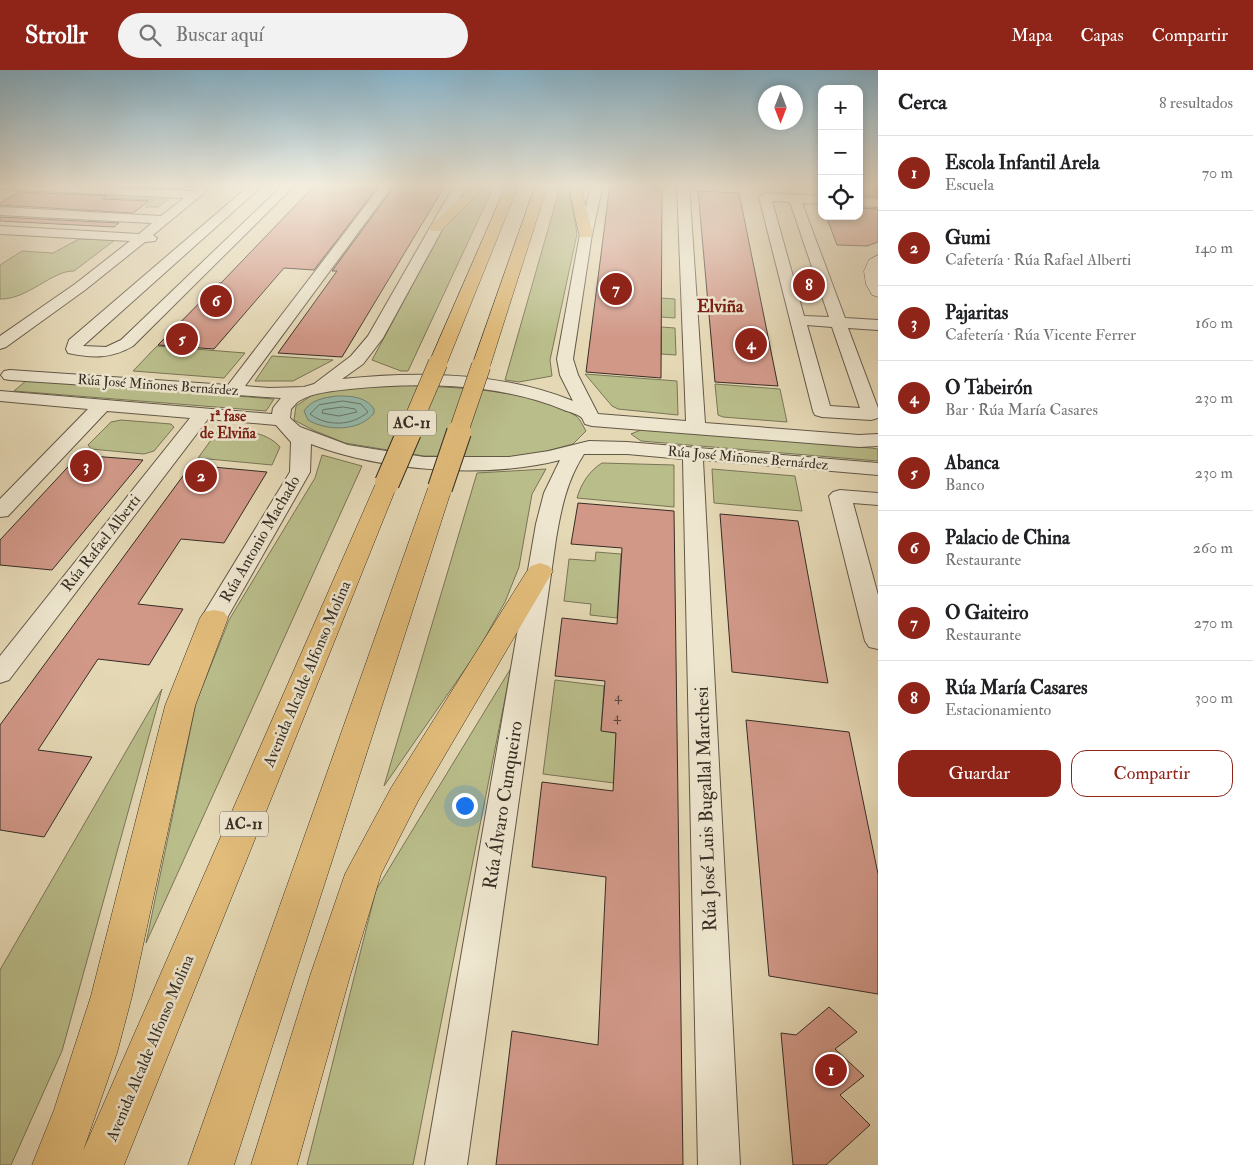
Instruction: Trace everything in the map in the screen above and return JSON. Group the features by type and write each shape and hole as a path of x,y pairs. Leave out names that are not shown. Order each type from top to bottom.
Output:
{"highway":[{"name":"Avenida Alcalde Alfonso Molina","path":"101,1165 492,235"},
{"name":"AC-11","path":"211,1165 525,235"},
{"path":"274,1165 330,976 363,874 404,797 540,571"},
{"path":"55,1165 71,1127 117,976 181,704 214,618"}],"street":[{"path":"0,242 48,245 60,242 71,235"},
{"path":"92,235 160,239"},
{"path":"4,367 80,288 146,235"},
{"path":"199,235 75,343 74,349 90,353 113,352 127,343 238,235"},
{"path":"233,390 350,235"},
{"path":"287,425 282,408 291,398 311,390 357,360 375,338 432,235"},
{"path":"586,235 565,359 566,369 590,417"},
{"name":"Rúa José Luis Bugallal Marchesi","path":"685,235 719,1165"},
{"path":"775,235 822,411 871,414 808,235"},
{"path":"176,240 230,243"},
{"path":"878,260 871,271 878,292"},
{"path":"798,320 878,325"},
{"name":"Rúa José Miñones Bernárdez","path":"4,367 269,393 311,390 378,381 454,382 521,391 559,401 590,417 631,422 694,440 875,468"},
{"name":"Rúa José Miñones Bernárdez","path":"0,396 203,413 287,425 344,450 424,463 509,463 549,458 583,449 627,448 694,440 872,442"},
{"path":"0,511 103,404"},
{"name":"Rúa Rafael Alberti","path":"0,674 203,413"},
{"name":"Rúa Álvaro Cunqueiro","path":"446,1165 540,571 555,488 567,462 600,433 590,417"},
{"path":"627,448 625,440 631,422"},
{"name":"Rúa Antonio Machado","path":"214,618 300,472 301,442 287,425"},
{"path":"878,499 840,496 878,641"}],"green space":[{"path":"439,235 471,235 408,371 401,371 372,360"},
{"path":"546,235 577,235 550,360 552,376 519,382 505,380"},
{"path":"79,239 115,240 74,271 57,275 20,295 0,299 0,265 22,251 53,253"},
{"path":"661,298 675,299 675,318 661,317"},
{"path":"661,327 675,328 676,355 661,354"},
{"path":"157,346 245,353 224,378 133,371"},
{"path":"272,356 333,360 293,381 255,381"},
{"path":"585,374 677,381 678,415 618,409 612,406"},
{"path":"28,379 274,399 266,411 14,391"},
{"path":"715,384 780,389 787,422 718,415"},
{"path":"400,385 491,391 539,400 559,407 576,416 586,431 573,444 543,452 509,457 424,456 345,443 294,420 296,406 315,393 345,388"},
{"path":"121,420 171,424 174,427 154,451 144,454 91,449 88,445 111,422"},
{"path":"219,429 252,432 274,441 280,447 272,465 198,458"},
{"path":"643,429 871,448 878,449 878,461 641,441 631,434"},
{"path":"322,455 362,466 146,943 196,703 229,620 315,478"},
{"path":"602,463 674,465 674,507 577,498 586,478"},
{"path":"546,469 532,494 519,567 505,602 477,652 384,786 477,473"},
{"path":"712,469 795,476 802,511 714,503"},
{"path":"596,552 621,554 617,618 590,615 591,604 564,601 569,559 595,561"},
{"path":"511,668 413,1165 307,1165 376,890"},
{"path":"555,680 604,686 601,730 616,733 614,783 543,774"},
{"path":"162,689 62,1051 11,1165 0,1165 0,970"}],"water":[{"path":"336,396 362,399 374,409 374,413 360,424 342,428 315,424 308,420 304,411 310,404"}],"building":[{"path":"267,235 341,235 314,270 284,268 214,349 158,345"},
{"path":"358,235 415,235 342,357 278,353 337,271 332,271"},
{"path":"603,235 662,235 661,378 586,372"},
{"path":"702,235 748,235 778,386 715,382"},
{"path":"833,235 878,235 878,242 867,246 837,245"},
{"path":"79,455 143,460 52,570 0,565 0,540"},
{"path":"191,465 267,472 224,543 181,539 138,604 183,609 149,665 98,659 38,750 92,757 44,837 0,830 0,725"},
{"path":"578,503 674,511 683,1165 496,1165 512,1031 598,1045 606,877 532,867 542,782 613,791 616,733 601,731 605,681 555,676 562,618 617,624 622,548 571,544"},
{"path":"720,514 798,521 828,683 732,672"},
{"path":"746,720 849,732 878,874 878,994 769,976"},
{"path":"829,1007 857,1032 835,1049 864,1076 840,1095 870,1125 826,1165 793,1165 781,1033 796,1035"}],"place":[{"name":"Rúa María Casares","path":"809,285"},
{"name":"O Gaiteiro","path":"616,289"},
{"name":"Palacio de China","path":"216,301"},
{"name":"Abanca","path":"182,339"},
{"name":"O Tabeirón","path":"751,344"},
{"name":"Pajaritas","path":"86,466"},
{"name":"Gumi","path":"201,476"},
{"name":"Escola Infantil Arela","path":"831,1070"}],"district":[{"name":"Elviña","path":"720,306"},
{"name":"1ª fase de Elviña","path":"228,424"}]}
